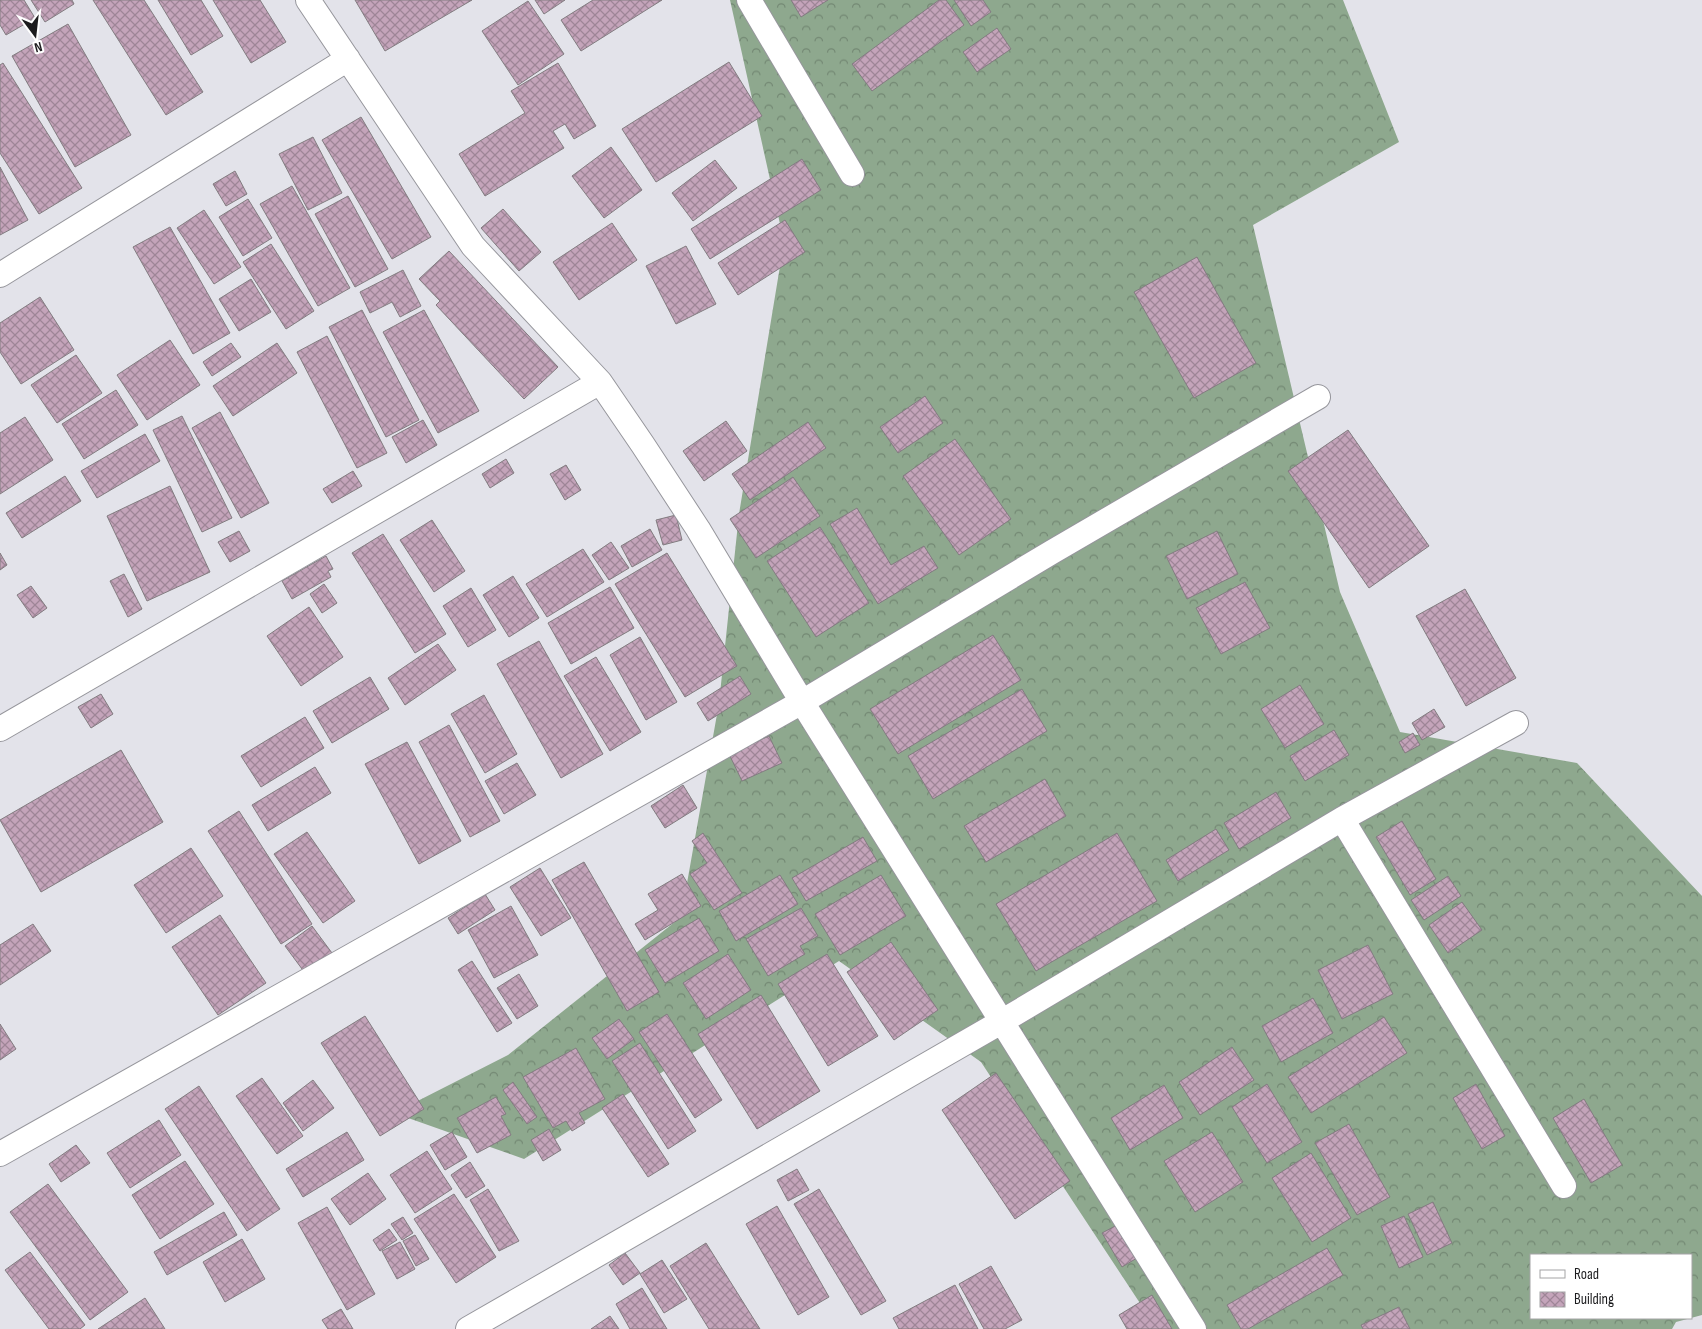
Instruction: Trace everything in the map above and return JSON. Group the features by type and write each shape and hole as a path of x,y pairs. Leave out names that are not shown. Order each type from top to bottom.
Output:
{"street":[{"path":"308,0 473,246 600,382 698,529 802,702 1194,1329"},
{"path":"749,0 852,174"},
{"path":"0,275 348,59"},
{"path":"0,729 600,382"},
{"path":"0,1154 802,702 1052,552 1318,397"},
{"path":"468,1329 1001,1022 1342,819 1516,723"},
{"path":"1342,819 1564,1186"}],"green space":[{"path":"730,0 1343,0 1399,142 1253,225 1340,592 1400,732 1577,763 1702,896 1702,1315 1692,1318 1692,1254 1530,1254 1530,1319 1687,1319 1676,1322 1672,1329 1157,1329 981,1062 839,961 524,1159 394,1113 508,1055 681,917 719,703 739,514 784,242"}],"building":[{"path":"0,0 24,0 35,18 6,35 0,25"},
{"path":"31,0 72,0 74,4 45,22"},
{"path":"93,0 144,0 203,92 166,115"},
{"path":"158,0 201,0 223,36 191,55"},
{"path":"213,0 260,0 286,42 251,63"},
{"path":"355,0 472,0 385,51"},
{"path":"535,0 565,0 544,14"},
{"path":"593,0 662,0 581,51 561,20"},
{"path":"791,0 828,0 801,17"},
{"path":"939,0 946,0 964,25 872,91 852,64"},
{"path":"954,0 983,0 991,12 971,26"},
{"path":"528,1 564,54 518,85 482,31"},
{"path":"68,24 131,135 75,167 12,56"},
{"path":"997,28 1011,49 977,72 963,52"},
{"path":"729,62 762,116 656,182 622,129"},
{"path":"3,63 82,188 39,214 0,153 0,65"},
{"path":"558,63 596,126 574,139 565,124 553,131 564,148 485,196 459,154 525,113 511,91"},
{"path":"361,117 431,237 392,259 322,140"},
{"path":"313,137 342,193 308,210 279,154"},
{"path":"611,147 642,190 604,218 572,176"},
{"path":"802,159 821,190 710,259 691,229"},
{"path":"715,160 737,188 693,221 672,193"},
{"path":"0,167 28,220 0,235"},
{"path":"235,171 247,194 226,206 213,184"},
{"path":"292,186 350,288 318,306 260,204"},
{"path":"348,196 388,269 355,287 315,214"},
{"path":"248,199 272,238 243,256 219,217"},
{"path":"503,209 541,252 519,271 481,228"},
{"path":"204,210 241,267 214,284 177,228"},
{"path":"785,220 805,252 738,295 718,263"},
{"path":"612,223 637,260 579,300 553,262"},
{"path":"170,227 230,333 193,354 133,247"},
{"path":"271,244 314,311 286,329 243,262"},
{"path":"686,246 716,304 676,324 646,266"},
{"path":"449,251 558,367 524,399 436,305 440,301 419,279"},
{"path":"1197,257 1256,363 1194,398 1134,292"},
{"path":"403,270 421,306 400,317 392,302 370,313 360,292"},
{"path":"251,279 271,312 239,331 219,299"},
{"path":"40,297 74,350 21,384 0,352 0,323"},
{"path":"362,310 419,420 386,437 329,327"},
{"path":"424,310 479,411 438,433 383,332"},
{"path":"327,336 387,453 357,468 297,352"},
{"path":"170,340 200,385 147,420 117,375"},
{"path":"231,343 241,357 212,376 203,362"},
{"path":"277,343 297,373 233,416 213,386"},
{"path":"76,355 102,393 57,423 31,385"},
{"path":"116,390 138,425 84,459 62,424"},
{"path":"925,396 943,423 898,453 880,427"},
{"path":"220,412 269,503 241,518 192,428"},
{"path":"182,416 232,518 202,532 153,430"},
{"path":"25,417 53,460 0,494 0,433"},
{"path":"423,420 437,445 406,463 392,437"},
{"path":"726,421 747,451 704,481 683,451"},
{"path":"808,422 826,448 750,500 732,474"},
{"path":"1348,430 1429,546 1369,588 1288,471"},
{"path":"145,434 160,461 97,498 81,471"},
{"path":"955,439 1011,519 959,555 903,476"},
{"path":"506,459 514,473 490,488 482,474"},
{"path":"566,465 581,490 565,500 550,474"},
{"path":"353,471 362,486 332,503 323,489"},
{"path":"65,476 81,501 22,538 6,513"},
{"path":"793,477 820,516 756,558 730,519"},
{"path":"170,486 210,572 147,601 107,516"},
{"path":"857,508 891,565 924,546 938,568 878,604 830,524"},
{"path":"676,515 682,540 663,545 656,520"},
{"path":"432,520 465,571 434,592 400,540"},
{"path":"820,527 869,603 816,637 767,561"},
{"path":"650,529 662,550 632,567 621,546"},
{"path":"239,531 250,551 230,562 218,542"},
{"path":"1217,531 1238,574 1187,599 1166,556"},
{"path":"383,534 446,634 415,653 352,553"},
{"path":"611,542 629,568 609,580 592,555"},
{"path":"583,549 604,582 547,617 526,584"},
{"path":"0,553 7,565 0,570"},
{"path":"667,553 737,666 685,697 615,584"},
{"path":"326,556 333,569 328,571 331,577 292,599 282,581"},
{"path":"124,574 142,609 128,617 110,581"},
{"path":"513,576 539,618 509,637 483,595"},
{"path":"1245,582 1270,628 1221,654 1196,608"},
{"path":"324,584 337,603 322,613 310,594"},
{"path":"31,586 47,608 33,618 17,595"},
{"path":"610,587 634,628 571,664 548,623"},
{"path":"471,588 496,630 468,647 443,606"},
{"path":"1465,589 1516,678 1466,706 1416,616"},
{"path":"309,607 343,657 301,686 267,636"},
{"path":"993,635 1021,680 898,754 870,709"},
{"path":"640,637 677,702 646,720 610,655"},
{"path":"539,641 603,754 561,778 497,664"},
{"path":"438,644 456,670 405,705 388,678"},
{"path":"596,657 641,732 610,751 564,676"},
{"path":"740,676 751,694 708,721 697,703"},
{"path":"370,677 389,709 332,743 313,711"},
{"path":"1300,685 1324,724 1285,748 1261,709"},
{"path":"1022,689 1047,731 933,799 908,756"},
{"path":"101,694 113,714 91,728 78,707"},
{"path":"484,695 517,754 485,773 451,714"},
{"path":"1434,709 1445,727 1422,740 1412,723"},
{"path":"305,717 324,748 261,787 241,756"},
{"path":"449,725 500,821 470,837 419,742"},
{"path":"1334,730 1349,755 1305,781 1290,756"},
{"path":"1413,733 1420,745 1405,753 1399,742"},
{"path":"769,736 782,763 742,781 729,754"},
{"path":"407,742 461,841 419,864 365,764"},
{"path":"121,750 163,822 41,892 0,820"},
{"path":"517,763 536,795 504,814 485,781"},
{"path":"315,767 331,793 268,831 252,805"},
{"path":"1045,779 1066,816 986,862 964,826"},
{"path":"683,785 697,808 665,828 651,806"},
{"path":"1276,792 1291,818 1239,849 1224,823"},
{"path":"239,811 312,924 281,944 208,831"},
{"path":"1402,821 1436,879 1410,895 1376,837"},
{"path":"1216,829 1229,850 1178,881 1166,860"},
{"path":"307,832 355,901 323,923 274,854"},
{"path":"703,833 742,893 714,910 690,874 707,863 692,841"},
{"path":"1117,833 1157,901 1036,971 996,904"},
{"path":"863,837 877,861 806,901 792,878"},
{"path":"191,848 223,896 166,933 134,885"},
{"path":"584,862 659,992 627,1011 552,880"},
{"path":"540,868 571,918 541,936 510,887"},
{"path":"682,874 701,906 645,940 635,924 658,910 648,894"},
{"path":"780,875 798,904 736,941 719,911"},
{"path":"881,875 906,916 840,955 815,914"},
{"path":"1448,876 1461,896 1424,920 1411,900"},
{"path":"485,894 495,910 458,934 448,918"},
{"path":"1462,902 1482,930 1448,953 1429,925"},
{"path":"511,906 538,955 494,978 468,930"},
{"path":"801,908 818,936 800,946 805,954 768,976 746,939"},
{"path":"220,915 266,983 218,1015 172,947"},
{"path":"699,918 719,951 665,983 645,950"},
{"path":"33,924 51,951 0,985 0,945"},
{"path":"312,926 332,953 305,973 285,946"},
{"path":"891,942 938,1010 894,1040 847,972"},
{"path":"1368,945 1393,994 1342,1019 1318,970"},
{"path":"728,954 751,990 706,1019 683,983"},
{"path":"827,954 878,1036 828,1066 778,984"},
{"path":"472,961 512,1023 497,1032 458,970"},
{"path":"519,974 538,1006 517,1019 497,988"},
{"path":"761,995 820,1091 757,1129 698,1034"},
{"path":"1313,998 1333,1033 1281,1062 1262,1026"},
{"path":"667,1014 722,1100 695,1118 639,1032"},
{"path":"365,1016 424,1109 380,1136 321,1043"},
{"path":"1384,1017 1407,1053 1311,1113 1288,1077"},
{"path":"619,1019 634,1039 607,1059 592,1038"},
{"path":"0,1024 16,1049 0,1060"},
{"path":"640,1043 696,1131 668,1149 612,1061"},
{"path":"1232,1047 1254,1080 1200,1115 1179,1082"},
{"path":"576,1048 605,1099 579,1113 585,1123 572,1131 566,1121 553,1128 523,1077"},
{"path":"996,1073 1070,1181 1015,1219 942,1110"},
{"path":"262,1078 303,1136 277,1154 236,1096"},
{"path":"313,1080 334,1108 303,1131 283,1103"},
{"path":"513,1082 537,1117 527,1124 503,1090"},
{"path":"1267,1084 1302,1142 1267,1163 1232,1107"},
{"path":"1476,1084 1505,1136 1482,1149 1453,1098"},
{"path":"1164,1085 1183,1118 1130,1150 1111,1118"},
{"path":"199,1086 280,1209 247,1231 165,1109"},
{"path":"623,1094 669,1164 648,1177 602,1108"},
{"path":"496,1097 506,1114 501,1116 511,1135 477,1153 457,1118"},
{"path":"1584,1099 1622,1165 1591,1183 1553,1118"},
{"path":"159,1120 181,1155 130,1188 107,1153"},
{"path":"1349,1124 1390,1197 1357,1215 1315,1143"},
{"path":"549,1129 561,1150 543,1161 531,1140"},
{"path":"347,1132 364,1160 303,1197 286,1169"},
{"path":"452,1132 467,1157 445,1170 430,1145"},
{"path":"1212,1132 1243,1182 1195,1212 1164,1161"},
{"path":"76,1145 90,1163 61,1182 49,1164"},
{"path":"427,1151 452,1189 415,1213 390,1175"},
{"path":"1311,1153 1351,1218 1312,1242 1272,1178"},
{"path":"185,1161 214,1204 160,1239 132,1195"},
{"path":"470,1162 485,1186 466,1198 451,1175"},
{"path":"797,1169 809,1190 788,1201 777,1180"},
{"path":"368,1173 386,1199 350,1225 331,1199"},
{"path":"48,1184 128,1292 90,1320 10,1212"},
{"path":"488,1189 519,1241 499,1251 470,1200"},
{"path":"819,1189 886,1301 861,1315 794,1204"},
{"path":"454,1194 496,1257 456,1283 414,1219"},
{"path":"1433,1202 1452,1243 1427,1255 1408,1214"},
{"path":"777,1206 829,1297 798,1315 746,1224"},
{"path":"327,1207 375,1294 347,1310 298,1223"},
{"path":"224,1212 237,1235 167,1275 154,1252"},
{"path":"1404,1216 1423,1257 1399,1268 1381,1226"},
{"path":"403,1217 413,1233 402,1240 391,1224"},
{"path":"1117,1225 1137,1258 1122,1267 1102,1233"},
{"path":"389,1229 397,1240 380,1251 373,1240"},
{"path":"415,1235 429,1259 416,1266 403,1241"},
{"path":"242,1239 265,1279 225,1302 203,1262"},
{"path":"400,1242 415,1269 397,1279 382,1251"},
{"path":"706,1243 760,1329 709,1329 670,1266"},
{"path":"1327,1248 1343,1275 1248,1329 1241,1329 1227,1305"},
{"path":"30,1252 85,1325 80,1329 49,1329 5,1270"},
{"path":"625,1253 640,1273 623,1285 609,1265"},
{"path":"662,1260 687,1299 664,1313 640,1274"},
{"path":"991,1266 1022,1320 1005,1329 984,1329 959,1284"},
{"path":"955,1285 978,1329 899,1329 893,1318"},
{"path":"642,1288 667,1329 630,1329 616,1304"},
{"path":"1152,1295 1172,1329 1127,1329 1119,1315"},
{"path":"145,1298 165,1329 98,1329"},
{"path":"1399,1307 1410,1329 1363,1329 1361,1325"},
{"path":"341,1309 353,1329 328,1329 322,1320"},
{"path":"610,1316 619,1329 591,1329"}]}
